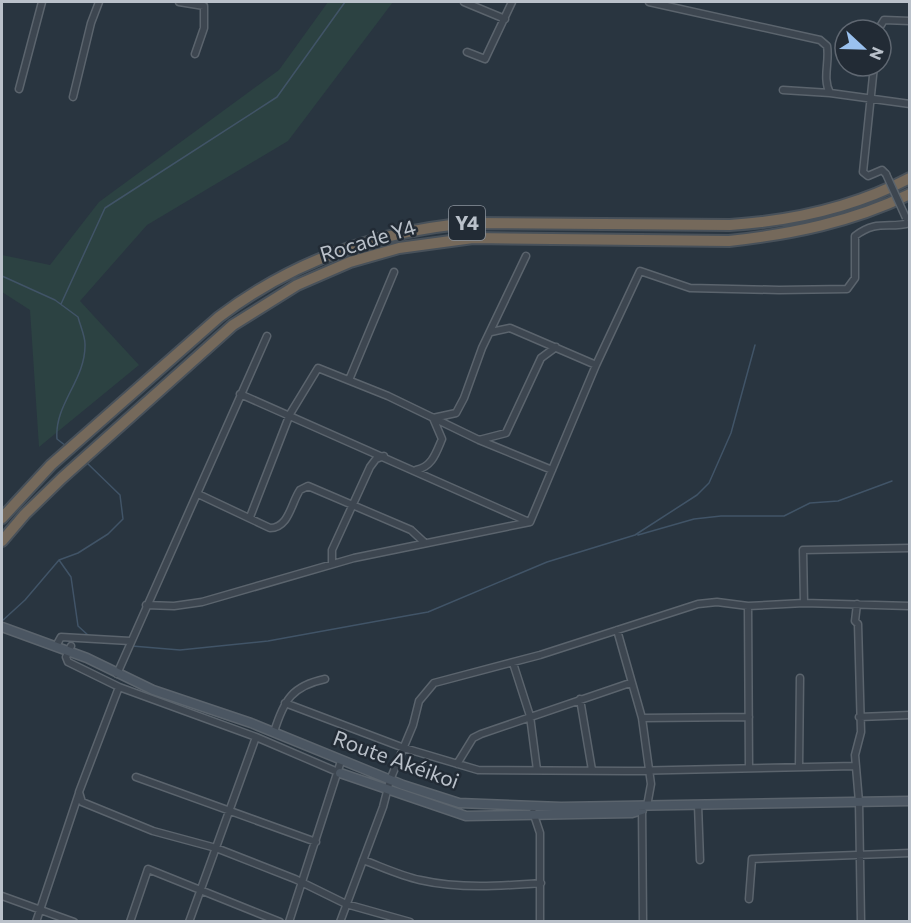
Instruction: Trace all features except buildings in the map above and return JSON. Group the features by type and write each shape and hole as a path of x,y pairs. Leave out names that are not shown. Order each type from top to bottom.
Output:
{"highway":[{"name":"Rocade Y4","path":"2,518 51,465 185,347 246,297 292,270 370,241 432,226 470,223 730,225 767,223 798,218 856,202 909,178"},
{"name":"Rocade Y4","path":"2,541 25,514 94,448 234,324 297,285 350,262 399,248 473,238 729,241 769,237 802,231 863,214 909,194"}],"street":[{"path":"19,89 42,2"},
{"path":"73,97 91,23 99,2"},
{"path":"179,2 206,4 204,28 195,54"},
{"path":"464,2 505,19"},
{"path":"467,52 485,59 512,2"},
{"path":"649,2 824,42 828,52 826,83 830,93"},
{"path":"893,20 909,21"},
{"path":"530,522 596,365 640,271 690,288 779,290 847,288 855,278 855,236 865,229 886,223 908,223 886,174 882,170 868,176 863,172 873,78"},
{"path":"783,90 830,93 909,104"},
{"path":"433,417 456,413 464,398 482,348 526,255"},
{"path":"349,380 394,272"},
{"path":"491,332 510,328 596,365"},
{"path":"117,674 267,336"},
{"path":"479,440 506,433 541,358 556,347"},
{"path":"250,517 290,414 314,370 318,368 552,470"},
{"path":"240,394 290,414 530,522"},
{"path":"416,470 423,469 431,462 442,439 433,417"},
{"path":"332,564 332,550 372,462 384,456"},
{"path":"198,494 270,528 281,526 300,490 308,486 411,530 425,543"},
{"path":"147,605 174,606 202,602 332,564 530,522"},
{"path":"804,603 803,550 909,548"},
{"path":"340,921 383,807 388,784 404,748 419,701 435,683 513,663 698,604 717,602 748,606 804,603 909,606"},
{"path":"857,604 855,621 858,624 861,732 855,766 860,802 861,921"},
{"path":"748,606 749,768"},
{"name":"Route Akéikoi","path":"2,627 70,649 117,674 165,694 274,732 388,784 466,816 632,813 644,807"},
{"path":"617,630 630,683 642,718 651,784 644,807 643,921"},
{"path":"56,646 61,637 130,641"},
{"path":"70,649 68,662 119,687 256,737 340,772"},
{"path":"513,663 530,716 537,770"},
{"path":"800,678 800,767"},
{"path":"274,732 285,703 300,687 325,679"},
{"path":"457,764 473,738 530,716 630,683"},
{"path":"36,921 79,792 119,687"},
{"path":"580,699 592,770"},
{"path":"285,703 404,748 478,770 648,770 855,766"},
{"path":"859,717 909,715"},
{"path":"642,718 748,717"},
{"path":"189,921 256,737"},
{"path":"289,921 340,772 341,762"},
{"name":"Route Akéikoi","path":"340,772 459,803 644,807 909,801"},
{"path":"136,777 316,842"},
{"path":"79,792 82,802 153,831 216,848 303,882 346,904 410,921"},
{"path":"698,805 700,861"},
{"path":"532,806 540,833 540,921"},
{"path":"749,899 752,859 909,853"},
{"path":"363,860 418,880 444,885 502,886 541,883"},
{"path":"130,921 148,869 280,921"},
{"path":"2,896 74,921"}],"green space":[{"path":"328,2 393,2 288,141 147,225 80,301 139,365 39,447 30,310 2,292 2,255 50,265 99,202 279,70"}],"waterway":[{"path":"61,304 105,208 277,97 345,2"},
{"path":"2,276 55,300 78,317 85,341 84,357 57,426 57,439 66,446"},
{"path":"132,646 180,650 268,641 428,612 547,562 635,535 697,495 709,483 731,433 755,345"},
{"path":"2,621 25,600 59,560 78,553 108,534 123,519 120,495 86,462"},
{"path":"638,535 694,519 721,516 784,516 810,503 838,501 892,481"},
{"path":"59,560 71,577 78,626 89,636"}]}
